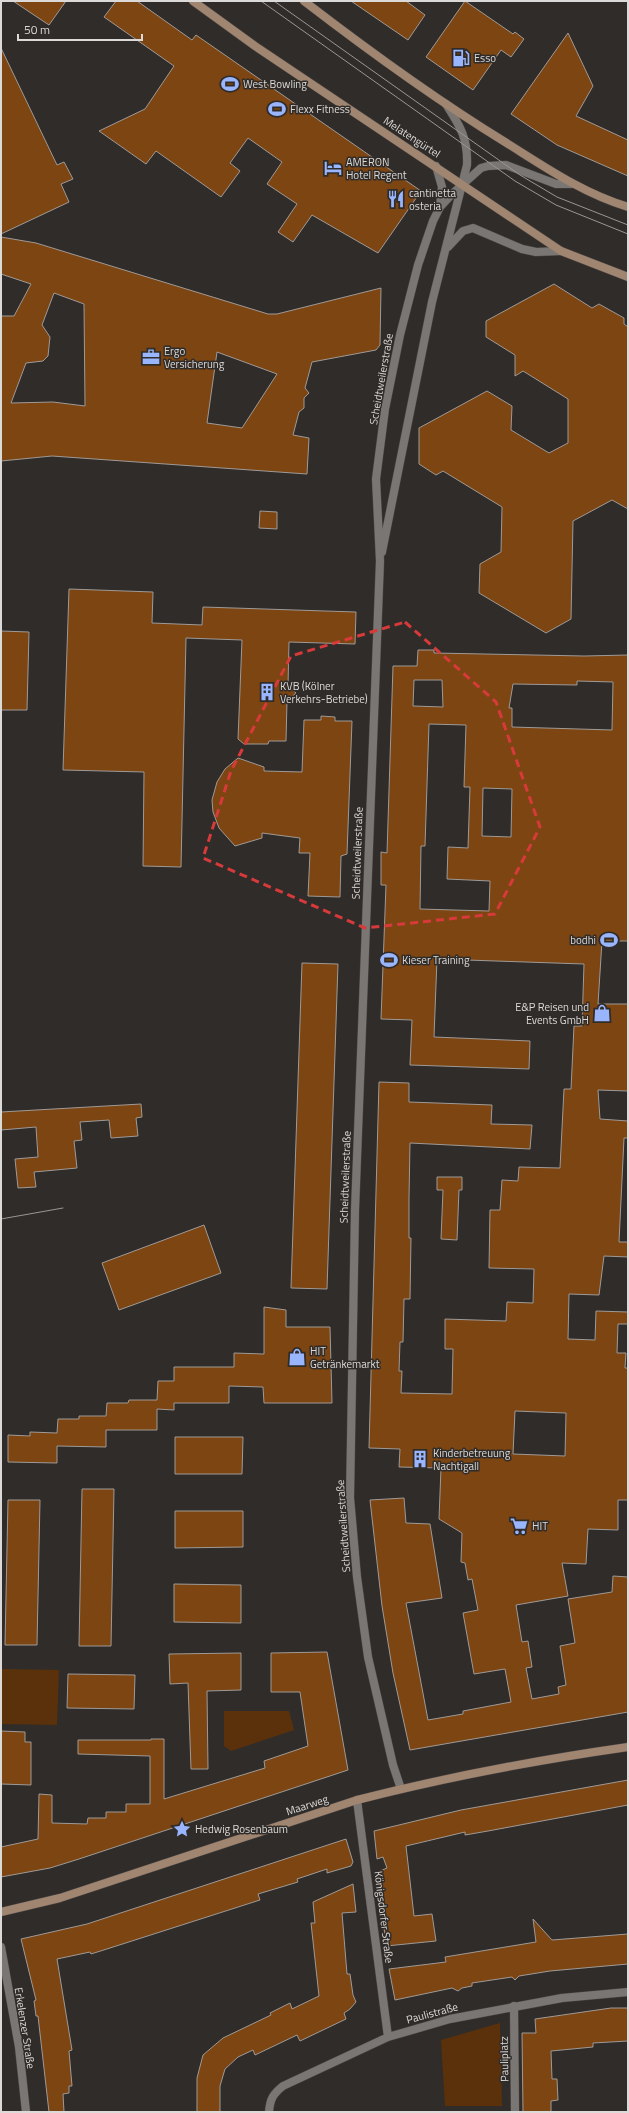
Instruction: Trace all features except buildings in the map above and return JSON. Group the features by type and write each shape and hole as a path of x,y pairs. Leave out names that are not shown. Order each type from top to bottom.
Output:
{"main road":[{"name":"Melatengürtel","path":"193,1 255,46 561,250 628,277"},
{"path":"304,1 377,57 486,130 571,184 591,194 628,207"},
{"name":"Maarweg","path":"1,1912 67,1896 357,1800 401,1789 535,1761 628,1747"}],"street":[{"name":"Scheidtweilerstraße","path":"380,561 393,503 410,405 432,302 447,250 467,165 467,147 460,125 445,102"},
{"name":"Scheidtweilerstraße","path":"401,1789 393,1765 368,1657 357,1577 350,1498 355,1210 380,561 376,479 385,409 400,335 416,271 432,221 440,207 452,193 481,168 492,165 516,168 556,184 571,184"},
{"name":"Scheidtweilerstraße","path":"436,166 442,187 440,207"},
{"name":"Scheidtweilerstraße","path":"447,250 463,231 473,228 522,249 536,252 561,250"},
{"name":"Königsdorfer Straße","path":"357,1800 388,2037"},
{"name":"Erkelenzer Straße","path":"1,1948 18,2047 26,2112"},
{"name":"Paulistraße","path":"269,2112 269,2101 283,2086 388,2037 450,2019 514,2006 562,1998 628,1992"},
{"name":"Pauliplatz","path":"514,2006 515,2112"}],"highlighted area":[{"path":"405,622 496,702 540,827 495,914 365,928 203,858 231,771 291,656"}],"shaded area":[{"path":"1,1669 59,1670 57,1725 1,1724"},
{"path":"224,1711 289,1711 294,1730 231,1751 224,1746"},
{"path":"500,2023 502,2106 445,2106 441,2040"}],"tram line":[{"path":"261,1 515,181 556,205 628,234"},
{"path":"274,1 520,175 557,197 628,225"},
{"path":"1,1219 63,1208"}],"place":[{"name":"Esso","path":"461,58"},
{"name":"West Bowling","path":"230,84"},
{"name":"Flexx Fitness","path":"277,109"},
{"name":"AMERON Hotel Regent","path":"333,168"},
{"name":"cantinetta osteria","path":"396,199"},
{"name":"Ergo Versicherung","path":"151,357"},
{"name":"KVB (Kölner Verkehrs-Betriebe)","path":"267,692"},
{"name":"bodhi","path":"609,940"},
{"name":"Kieser Training","path":"389,960"},
{"name":"E&P Reisen und Events GmbH","path":"602,1013"},
{"name":"HIT Getränkemarkt","path":"297,1357"},
{"name":"Kinderbetreuung Nachtigall","path":"420,1459"},
{"name":"HIT","path":"519,1526"},
{"name":"Hedwig Rosenbaum","path":"182,1829"}]}
